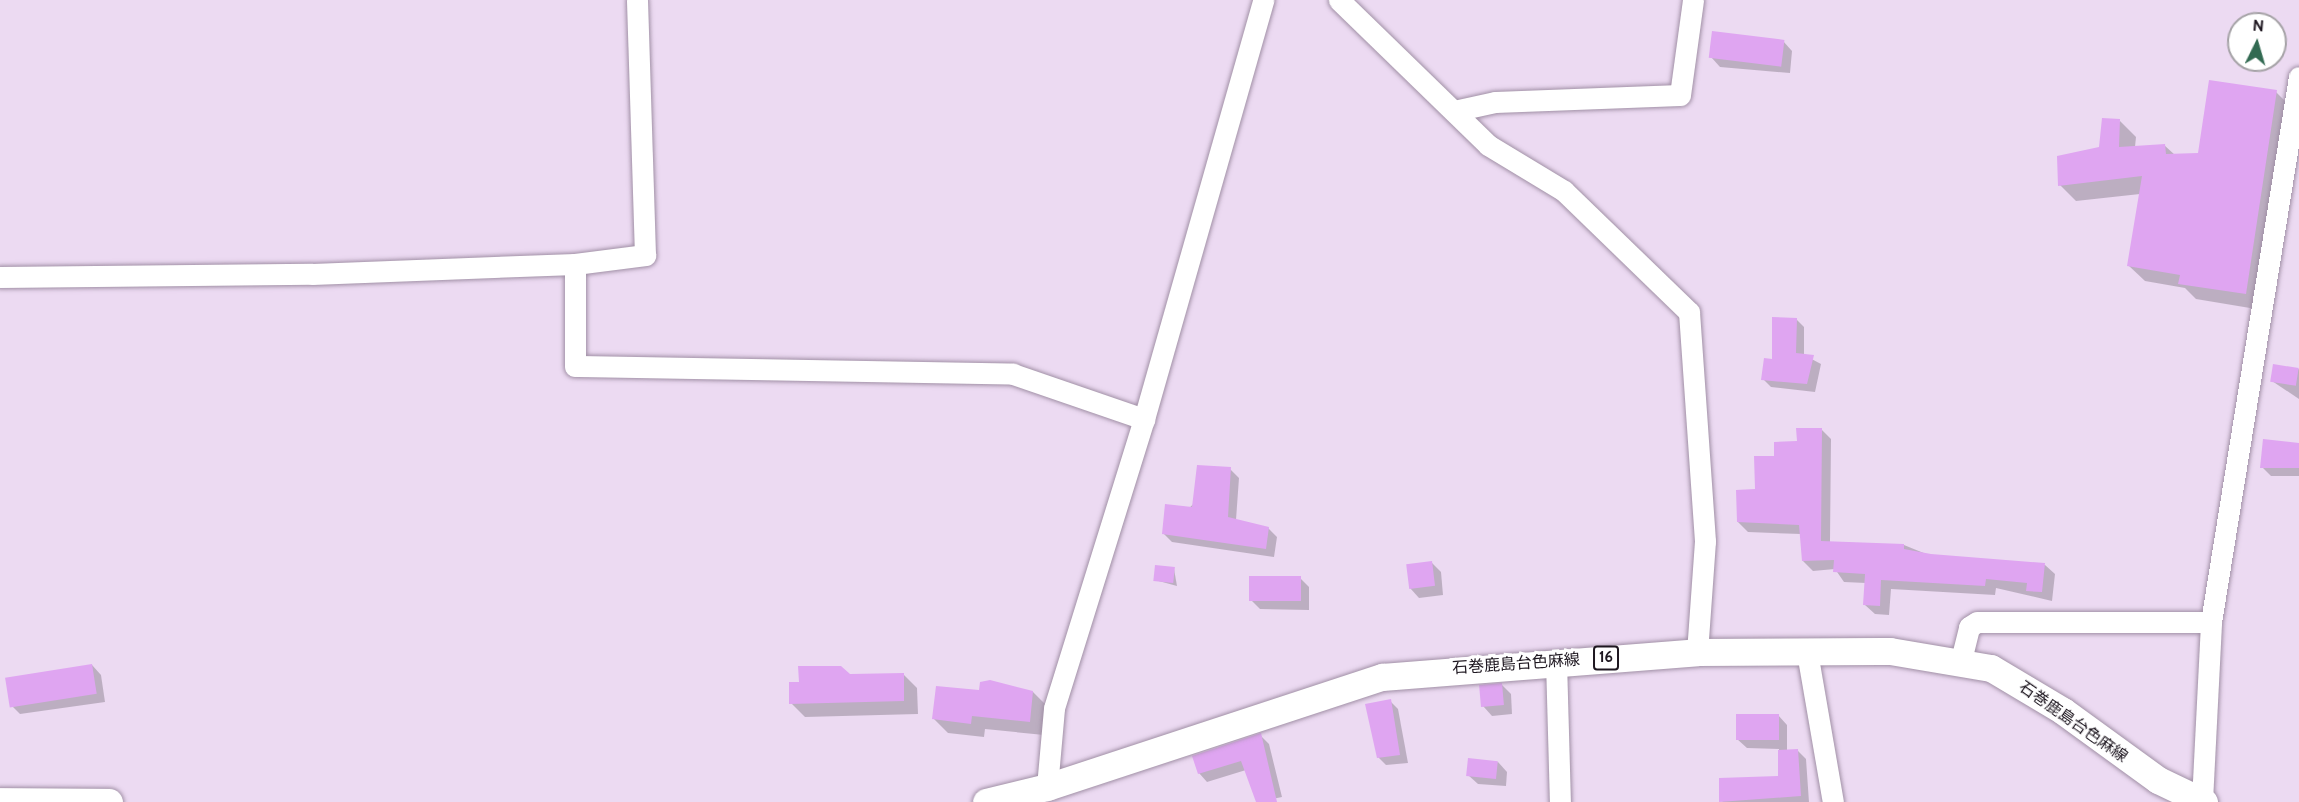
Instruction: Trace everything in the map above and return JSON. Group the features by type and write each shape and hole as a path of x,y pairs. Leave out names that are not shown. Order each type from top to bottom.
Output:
{"main road":[{"name":"石巻鹿島台色麻線","path":"986,802 1047,787 1382,677 1556,661 1697,652 1890,651 1961,660 2021,684 2122,757 2203,802"},
{"path":"0,801 109,802"}],"street":[{"path":"0,277 575,264 645,255 637,0"},
{"path":"1047,787 1054,708 1144,419 1263,0"},
{"path":"1339,0 1488,145 1564,191 1689,312 1705,541 1697,652"},
{"path":"1454,111 1495,102 1680,95 1694,0"},
{"path":"2203,802 2211,622 2299,77"},
{"path":"575,264 576,366 1012,374 1144,419"},
{"path":"1961,660 1969,627 1977,622 2211,622"},
{"path":"1807,652 1833,802"},
{"path":"1556,661 1560,802"}],"building":[{"path":"1712,31 1784,40 1781,67 1709,58"},
{"path":"2209,80 2277,90 2246,294 2178,284 2180,275 2127,266 2142,176 2058,186 2057,156 2099,147 2102,118 2120,119 2119,147 2165,144 2166,154 2198,153"},
{"path":"1772,317 1797,318 1796,353 1814,355 1807,384 1761,380 1764,358 1772,359"},
{"path":"2273,364 2299,368 2296,386 2270,382"},
{"path":"1796,428 1822,428 1821,541 1904,544 1904,549 1931,554 2045,563 2042,592 2026,591 2027,583 1986,579 1985,586 1881,580 1880,606 1863,605 1865,574 1833,572 1834,560 1802,561 1799,525 1737,522 1736,490 1755,489 1754,456 1774,456 1774,442 1797,441"},
{"path":"2263,439 2299,443 2299,468 2260,468"},
{"path":"1197,465 1231,467 1228,517 1269,527 1266,549 1162,534 1165,504 1192,507"},
{"path":"1432,561 1435,586 1409,589 1406,564"},
{"path":"1155,565 1175,567 1173,583 1153,581"},
{"path":"1249,576 1301,576 1301,601 1249,601"},
{"path":"92,664 97,694 10,707 5,678"},
{"path":"798,666 841,666 850,674 904,673 904,701 789,704 789,682 799,682"},
{"path":"990,680 1033,691 1030,722 972,716 971,724 932,719 936,686 979,690 980,682"},
{"path":"1502,683 1504,705 1481,707 1479,685"},
{"path":"1391,699 1400,755 1377,758 1365,704"},
{"path":"1736,714 1779,714 1779,740 1736,740"},
{"path":"1261,733 1277,802 1256,802 1241,761 1198,774 1192,756"},
{"path":"1798,749 1801,796 1719,802 1719,778 1778,776 1778,750"},
{"path":"1468,758 1498,761 1496,779 1466,776"}]}
